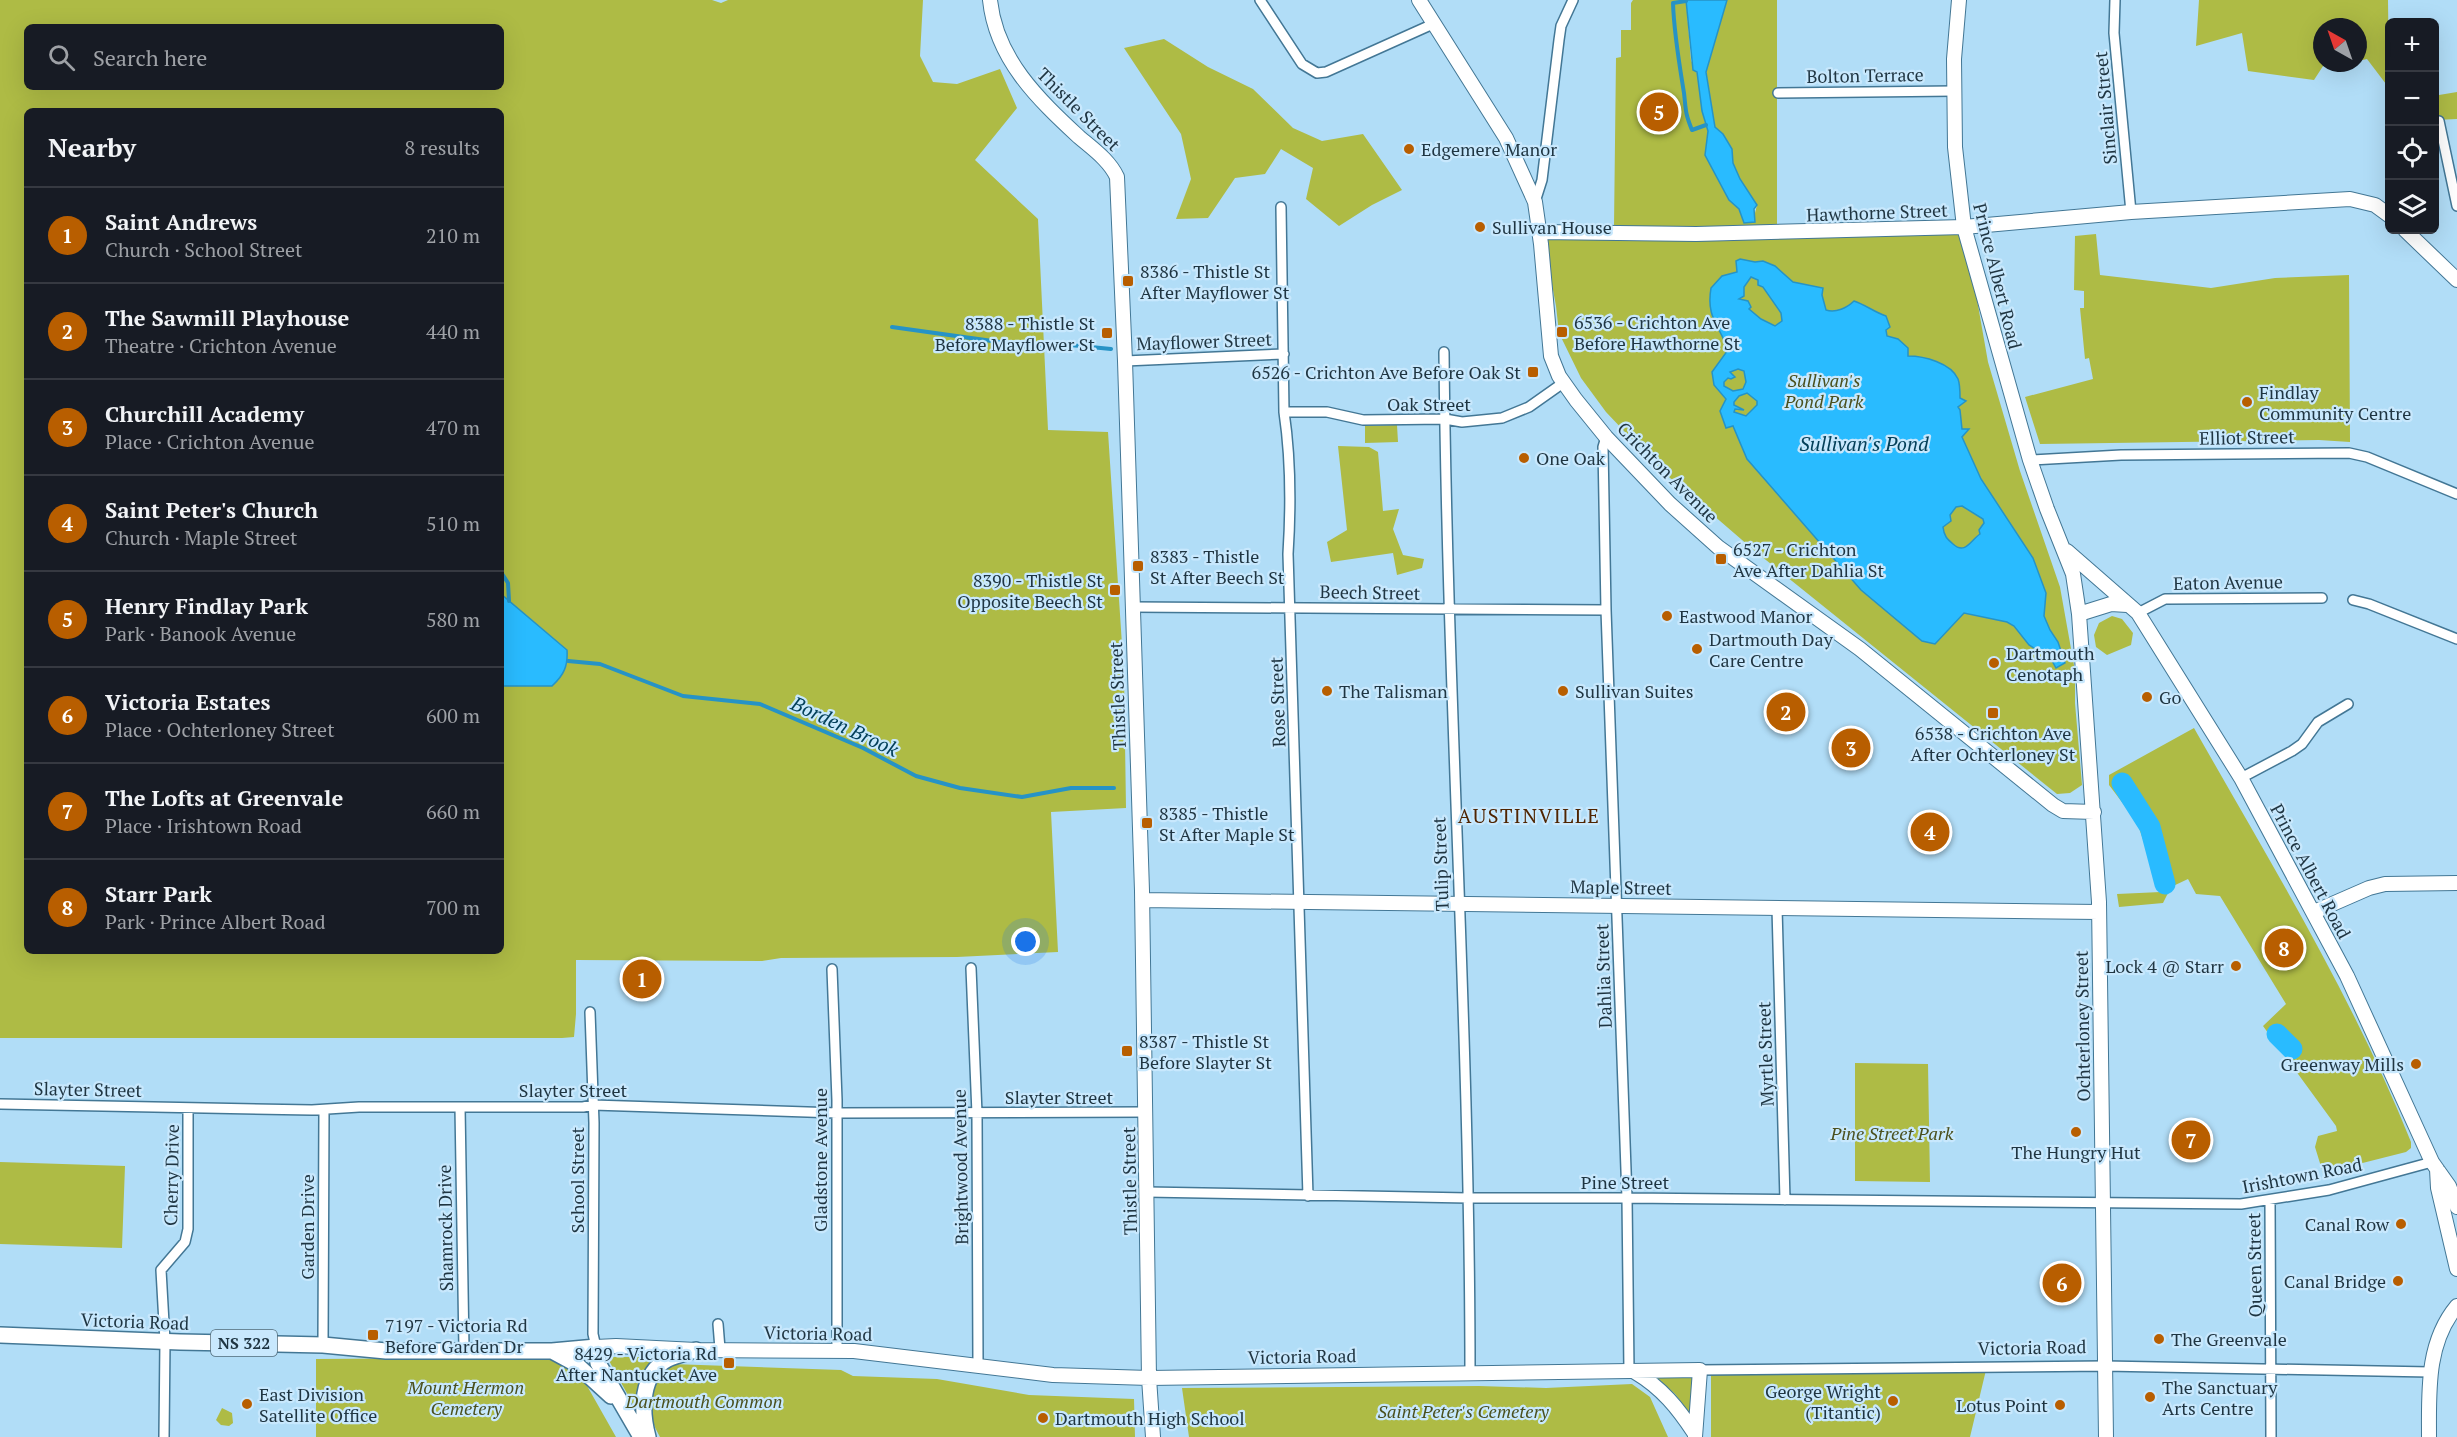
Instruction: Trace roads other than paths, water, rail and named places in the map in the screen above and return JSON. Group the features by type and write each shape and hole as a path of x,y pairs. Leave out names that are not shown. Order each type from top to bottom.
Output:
{"main road":[{"name":"Thistle Street","path":"990,0 993,19 1003,49 1025,83 1049,109 1107,161 1117,177 1142,900 1149,1378 1153,1437"},
{"name":"Crichton Avenue","path":"1419,0 1506,138 1535,202 1540,232 1551,356 1563,383 1606,437 1670,504 1718,547 1869,656 2053,805 2063,811 2094,813"},
{"name":"Prince Albert Road","path":"1959,0 1954,91 1955,147 1964,227 2030,459 2073,574 2079,614"},
{"name":"Hawthorne Street","path":"1540,232 1696,234 1964,227 2131,212 2350,199 2375,206 2385,213"},
{"path":"2409,234 2457,280"},
{"name":"Prince Albert Road","path":"2065,549 2132,609 2241,778 2347,976 2435,1166 2449,1186 2457,1207"},
{"path":"2079,614 2105,605 2132,609"},
{"name":"Ochterloney Street","path":"2079,614 2099,912 2106,1437"},
{"path":"2314,912 2369,888 2385,884 2457,883"},
{"name":"Maple Street","path":"1142,900 2099,912"},
{"name":"Prince Albert Road","path":"2435,1166 2457,1269"},
{"path":"2428,1437 2430,1372 2440,1334 2446,1320 2457,1306"},
{"path":"2440,1334 2457,1329"},
{"name":"Victoria Road","path":"0,1335 323,1345 386,1350 552,1351 616,1346 744,1351 837,1350 1053,1375 1149,1378 1700,1370"},
{"path":"596,1347 598,1364 641,1437"},
{"path":"648,1437 645,1425 646,1384 667,1359 696,1350"},
{"path":"552,1351 576,1364 623,1408"},
{"path":"1695,1435 1700,1370"},
{"path":"1632,1371 1652,1382 1673,1402 1695,1435"}],"street":[{"path":"1260,0 1302,64 1317,73 1326,72 1433,24"},
{"path":"1535,202 1542,180 1561,26 1573,0"},
{"name":"Sinclair Street","path":"2115,0 2114,33 2131,212"},
{"name":"Bolton Terrace","path":"1778,93 1954,91"},
{"path":"2439,121 2457,206"},
{"name":"Rose Street","path":"1281,207 1284,412 1289,437 1288,555 1308,1196"},
{"name":"Tulip Street","path":"1444,352 1449,610 1468,1198 1470,1374"},
{"name":"Mayflower Street","path":"1125,361 1284,354"},
{"name":"Oak Street","path":"1284,412 1327,412 1363,420 1445,419 1462,422 1502,418 1529,407 1563,383"},
{"name":"Dahlia Street","path":"1606,437 1603,447 1606,610 1632,1371"},
{"name":"Elliot Street","path":"2030,459 2121,455 2349,453 2367,457 2457,494"},
{"name":"Eaton Avenue","path":"2132,609 2165,599 2322,598"},
{"path":"2353,600 2369,603 2457,639"},
{"name":"Beech Street","path":"1132,607 1606,610"},
{"path":"2241,778 2292,751 2302,744 2324,717 2348,704"},
{"name":"Myrtle Street","path":"1777,908 1785,1200"},
{"name":"Brightwood Avenue","path":"971,968 977,1114 978,1365"},
{"name":"Gladstone Avenue","path":"832,969 837,1113 837,1350"},
{"name":"School Street","path":"590,1012 593,1105 593,1334 596,1347"},
{"name":"Slayter Street","path":"0,1104 324,1110 359,1107 583,1107 593,1105 837,1113 1146,1112"},
{"name":"Shamrock Drive","path":"460,1107 464,1349"},
{"name":"Cherry Drive","path":"164,1437 165,1341 161,1270 185,1242 188,1229 188,1108"},
{"name":"Garden Drive","path":"323,1345 324,1110"},
{"name":"Irishtown Road","path":"2103,1202 2241,1204 2270,1201 2435,1166"},
{"name":"Pine Street","path":"1148,1192 1468,1198 2103,1202"},
{"name":"Queen Street","path":"2270,1201 2271,1437"},
{"path":"718,1324 720,1349"},
{"name":"Victoria Road","path":"1700,1370 2105,1366 2430,1372"}],"water":[{"path":"1686,0 1727,0 1706,72 1715,127 1723,134 1732,149 1733,163 1740,179 1757,205 1754,209 1755,222 1744,223 1739,209 1729,200 1705,155 1708,131 1702,111 1697,72 1693,70"},
{"name":"Sullivan's Pond","path":"1740,259 1763,261 1775,266 1793,282 1823,288 1822,295 1826,310 1841,309 1854,301 1886,316 1890,327 1886,330 1887,336 1898,339 1908,348 1908,356 1922,357 1936,362 1954,373 1959,381 1960,398 1966,401 1958,407 1962,429 1969,429 1962,437 1981,479 2033,558 2046,593 2044,616 2058,642 2065,663 2056,668 2051,659 2029,645 2014,626 2007,622 1964,613 1935,644 1922,641 1861,590 1747,459 1733,426 1726,428 1720,411 1726,399 1714,385 1712,372 1728,350 1710,307 1711,288 1722,276 1737,272 1736,261","holes":["1751,277 1758,280 1758,285 1763,287 1781,313 1782,321 1775,326 1761,319 1749,309 1751,307 1748,301 1739,299 1744,296 1744,287","1738,369 1744,371 1746,382 1743,389 1733,391 1724,386 1728,378 1735,377 1730,372","1747,393 1757,401 1757,405 1746,416 1734,412 1735,409 1744,410 1734,405 1739,396","1962,506 1983,519 1984,523 1979,530 1980,534 1964,548 1957,547 1947,539 1944,533 1943,527 1951,521 1950,515 1956,507"]},
{"path":"504,597 567,650 564,670 552,686 504,686"}],"waterway":[{"path":"1686,1 1673,3 1686,112 1692,130 1706,125"},
{"path":"892,327 1042,348 1060,344 1111,349"},
{"path":"504,577 508,583 509,601"},
{"name":"Borden Brook","path":"568,661 600,664 683,696 760,704 863,748 916,776 960,788 1022,797 1071,788 1114,788"},
{"path":"2122,783 2150,827 2165,884"},
{"path":"2277,1034 2292,1049"}],"place":[{"name":"Henry Findlay Park","path":"1659,112"},
{"name":"Edgemere Manor","path":"1409,149"},
{"name":"Sullivan House","path":"1480,227"},
{"name":"8386 - Thistle St After Mayflower St","path":"1128,281"},
{"name":"6536 - Crichton Ave Before Hawthorne St","path":"1562,332"},
{"name":"8388 - Thistle St Before Mayflower St","path":"1107,333"},
{"name":"6526 - Crichton Ave Before Oak St","path":"1533,372"},
{"name":"Findlay Community Centre","path":"2247,402"},
{"name":"One Oak","path":"1524,458"},
{"name":"6527 - Crichton Ave After Dahlia St","path":"1721,559"},
{"name":"8383 - Thistle St After Beech St","path":"1138,566"},
{"name":"8390 - Thistle St Opposite Beech St","path":"1115,590"},
{"name":"Eastwood Manor","path":"1667,616"},
{"name":"Dartmouth Day Care Centre","path":"1697,649"},
{"name":"Dartmouth Cenotaph","path":"1994,663"},
{"name":"The Talisman","path":"1327,691"},
{"name":"Sullivan Suites","path":"1563,691"},
{"name":"Go","path":"2147,697"},
{"name":"The Sawmill Playhouse","path":"1786,712"},
{"name":"6538 - Crichton Ave After Ochterloney St","path":"1993,713"},
{"name":"Churchill Academy","path":"1851,748"},
{"name":"8385 - Thistle St After Maple St","path":"1147,823"},
{"name":"Saint Peter's Church","path":"1930,832"},
{"name":"Starr Park","path":"2284,948"},
{"name":"Lock 4 @ Starr","path":"2236,966"},
{"name":"Saint Andrews","path":"642,979"},
{"name":"8387 - Thistle St Before Slayter St","path":"1127,1051"},
{"name":"Greenway Mills","path":"2416,1064"},
{"name":"The Hungry Hut","path":"2076,1132"},
{"name":"The Lofts at Greenvale","path":"2191,1140"},
{"name":"Canal Row","path":"2401,1224"},
{"name":"Canal Bridge","path":"2398,1281"},
{"name":"Victoria Estates","path":"2062,1283"},
{"name":"7197 - Victoria Rd Before Garden Dr","path":"373,1335"},
{"name":"The Greenvale","path":"2159,1339"},
{"name":"8429 - Victoria Rd After Nantucket Ave","path":"729,1363"},
{"name":"The Sanctuary Arts Centre","path":"2150,1397"},
{"name":"George Wright (Titantic)","path":"1893,1401"},
{"name":"East Division Satellite Office","path":"247,1404"},
{"name":"Lotus Point","path":"2060,1405"},
{"name":"Dartmouth High School","path":"1043,1418"}],"district":[{"name":"AUSTINVILLE","path":"1529,815"}],"park label":[{"name":"Sullivan's Pond Park","path":"1824,390"},
{"name":"Pine Street Park","path":"1892,1133"},
{"name":"Mount Hermon Cemetery","path":"466,1397"},
{"name":"Dartmouth Common","path":"704,1401"},
{"name":"Saint Peter's Cemetery","path":"1463,1411"}]}
